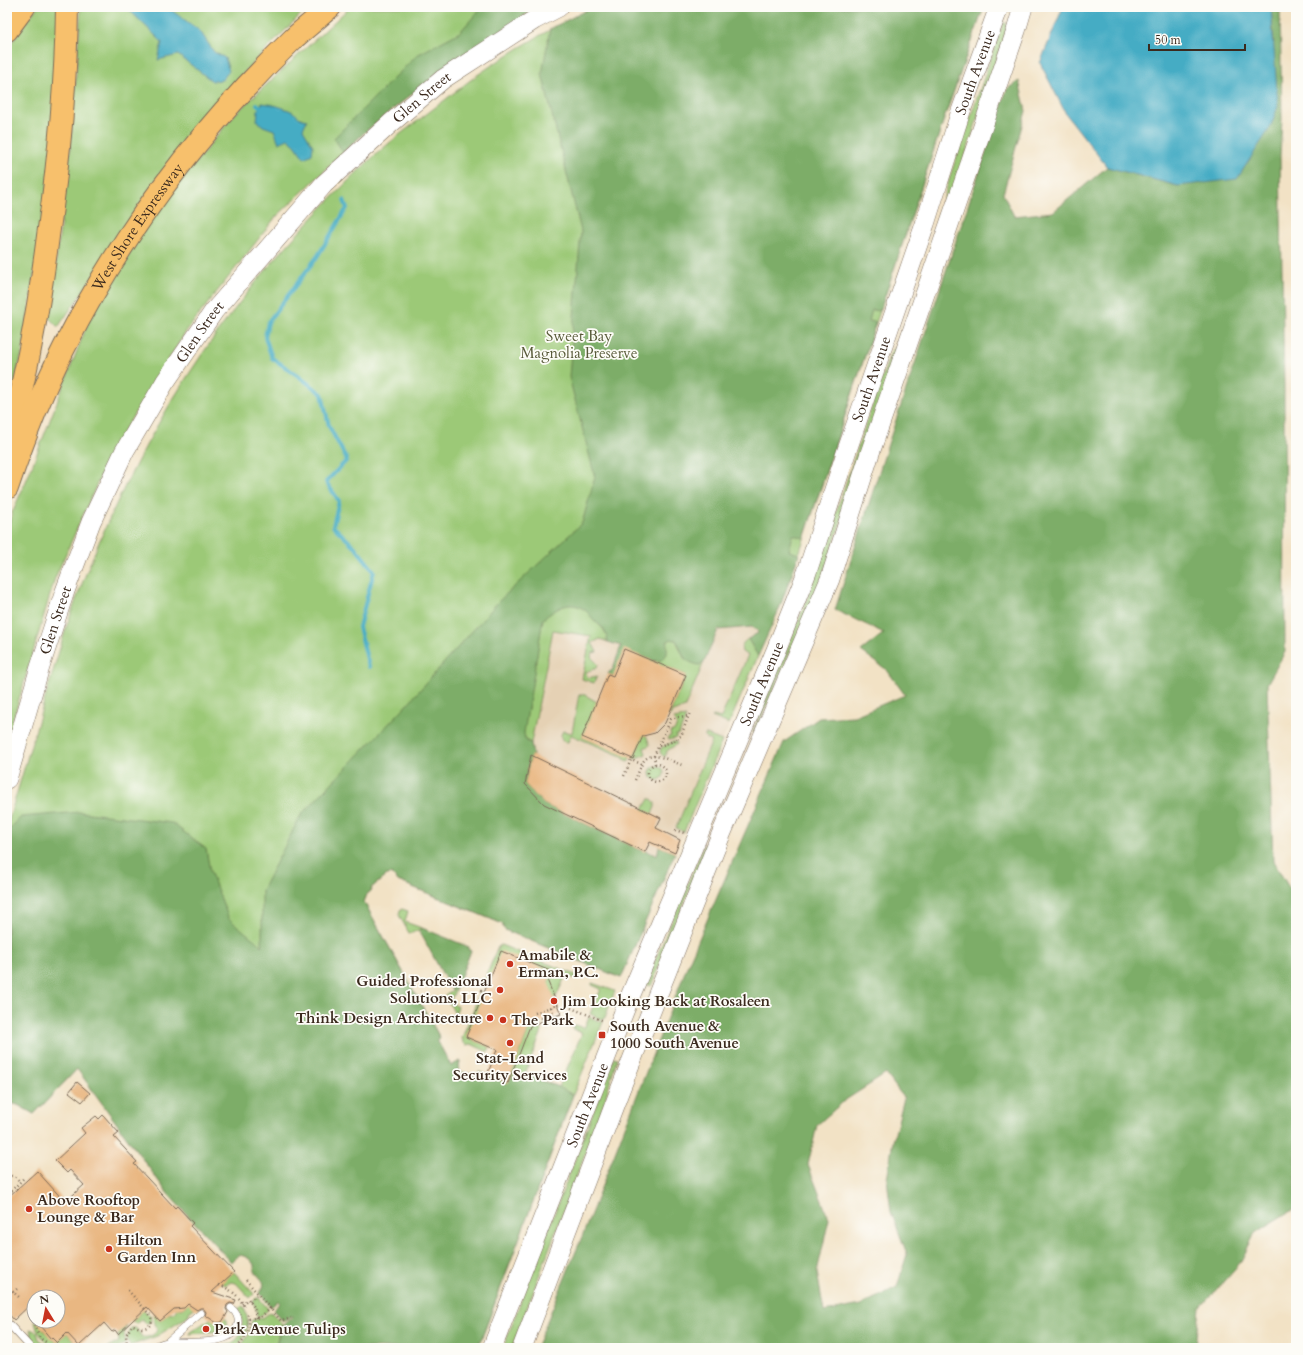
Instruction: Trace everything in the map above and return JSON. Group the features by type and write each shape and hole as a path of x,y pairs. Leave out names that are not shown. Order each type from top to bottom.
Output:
{"highway":[{"path":"7,30 24,7"},
{"path":"7,444 30,355 46,256 60,137 66,66 68,7"},
{"name":"West Shore Expressway","path":"7,488 32,421 64,348 100,283 133,230 186,157 238,97 285,47 330,7"}],"street":[{"name":"Glen Street","path":"7,779 52,629 91,522 124,452 165,382 214,311 324,184 391,123 443,79 534,20 559,7"},
{"name":"South Avenue","path":"492,1348 629,999 776,650 807,572 846,453 925,224 961,111 999,7"},
{"name":"South Avenue","path":"522,1348 620,1090 720,837 830,579 870,453 1023,7"}],"lane":[{"path":"166,1342 212,1341 228,1337 238,1324 234,1308"},
{"path":"150,1348 166,1342 201,1313"},
{"path":"7,1322 31,1348"}],"path":[{"path":"658,746 676,740 681,736 690,712"},
{"path":"655,764 654,756 671,719 688,716"},
{"path":"635,780 646,758 654,756 682,765"},
{"path":"624,776 631,760 642,764"},
{"path":"655,764 662,766 666,771 666,776 659,782 651,780 648,774 649,769 655,764"},
{"path":"675,830 684,834"},
{"path":"481,990 485,991"},
{"path":"536,1013 559,1004"},
{"path":"551,1007 554,1014 542,1018 543,1020 554,1015 556,1019"},
{"path":"571,1008 605,1022"},
{"path":"7,1175 16,1177 20,1182"},
{"path":"11,1191 24,1178"},
{"path":"246,1280 272,1308 282,1322 291,1318"},
{"path":"219,1285 232,1291 243,1303"},
{"path":"119,1348 127,1345 126,1335 132,1325 144,1328 149,1326 153,1320 126,1288"},
{"path":"16,1289 13,1292 20,1298"},
{"path":"228,1298 232,1291"},
{"path":"234,1308 248,1299 250,1301 258,1294"},
{"path":"250,1301 254,1307 256,1318"},
{"path":"249,1318 262,1316 272,1308"},
{"path":"36,1329 41,1339 46,1342 47,1348"}],"shaded area":[{"path":"543,619 775,619 670,864 544,804 525,784"}],"green space":[{"path":"37,7 62,7 55,134 23,350 7,411 7,49"},
{"path":"81,7 308,7 227,90 153,184 58,327 49,318 71,142"},
{"path":"350,7 538,7 444,68 365,132 275,218 187,330 113,448 55,578 7,740 7,532 12,513 27,479 89,320 151,218 233,116"},
{"path":"482,7 538,7 444,68 365,132 343,152 334,138 417,55 460,32"},
{"name":"Sweet Bay Magnolia Preserve","path":"592,7 984,7 947,110 799,554 778,612 594,620 605,631 608,642 600,639 592,643 597,652 592,653 591,657 598,664 597,668 586,673 588,678 597,676 594,683 582,679 591,636 553,630 531,743 527,741 524,735 525,784 544,804 670,864 621,978 505,930 503,928 503,924 398,881 391,874 387,875 371,888 372,890 367,894 364,902 440,1038 437,1040 451,1066 460,1061 458,1071 477,1076 479,1072 508,1083 530,1026 539,1023 542,1031 525,1074 559,1087 582,1033 573,1029 573,1026 576,1025 584,1028 589,1017 603,1022 573,1095 478,1348 77,1069 34,1114 18,1105 7,1102 7,826 66,628 87,570 139,459 169,406 202,355 238,305 276,258 360,169 404,131 490,66"},
{"name":"Sweet Bay Magnolia Preserve","path":"592,7 984,7 947,110 880,311 872,310 869,321 876,322 804,538 793,535 789,551 799,554 778,612 758,656 748,639 758,633 757,630 752,627 718,630 704,662 699,665 685,659 676,640 672,639 667,643 667,654 662,660 652,661 613,676 608,674 612,671 621,646 608,642 603,628 586,611 573,605 568,605 557,609 543,619 524,733 526,741 531,743 533,756 531,756 525,784 544,804 640,850 645,850 657,856 659,846 675,853 621,978 505,930 503,928 503,924 398,881 391,874 387,875 371,888 372,890 367,894 364,902 440,1038 437,1040 451,1066 460,1061 458,1071 477,1076 479,1072 507,1083 510,1077 524,1078 525,1074 559,1087 573,1095 478,1348 274,1348 277,1343 280,1329 293,1317 291,1316 282,1320 273,1310 280,1303 278,1301 271,1307 260,1293 264,1283 255,1271 254,1265 250,1259 239,1255 231,1262 168,1194 77,1069 34,1114 18,1105 7,1102 7,832 21,817 80,812 172,823 206,849 210,871 229,919 262,946 262,890 301,815 402,710 499,601 582,523 595,477 569,377 581,231 542,74 550,29"},
{"path":"1271,7 1280,7 1285,652 1267,684 1273,861 1296,899 1296,1208 1255,1233 1240,1263 1200,1308 1196,1348 536,1348 586,1227 686,969 784,742 819,718 854,716 905,695 887,670 861,651 884,633 835,610 889,441 1007,89 1019,81 1026,111 1003,194 1014,216 1053,212 1107,167 1178,186 1274,42","holes":["886,1074 904,1098 893,1141 887,1179 891,1212 907,1254 897,1287 861,1305 824,1312 817,1272 829,1219 808,1165 817,1125 844,1101"]},
{"path":"1003,23 1006,23 1007,27 968,148 930,256 938,218 951,173"},
{"path":"899,346 821,582 754,734 753,731 806,602 891,352"},
{"path":"670,639 676,640 684,658 699,665 704,662 685,707 673,712 669,716 686,675 652,661 657,661 667,651 666,644"},
{"path":"748,639 758,656 729,724 712,717 721,718 748,655 742,652 741,648 743,643"},
{"path":"579,694 585,695 597,702 582,737 630,757 629,761 624,759 624,757 571,735 568,742 562,740 561,735 563,731 572,733"},
{"path":"686,717 679,734 676,735 676,738 669,740 668,737 671,736 670,732 675,730 677,724 674,719"},
{"path":"643,735 646,735 650,745 644,748 646,754 633,759"},
{"path":"705,735 722,741 684,832 676,828 712,741 705,738"},
{"path":"673,742 676,742 677,744 667,751 665,757 661,754 660,749"},
{"path":"657,766 662,768 664,773 662,778 657,780 652,778 650,773 652,768"},
{"path":"649,799 652,799 655,803 652,814 643,809"},
{"path":"708,843 651,986 645,984 704,845"},
{"path":"402,909 408,911 405,922 422,928 409,933 399,915 400,910"},
{"path":"422,928 469,947 469,950 471,951 456,988 452,990 449,986 419,930"},
{"path":"501,945 576,975 577,978 566,975 556,997 539,1004 552,972 486,988 482,986 498,947"},
{"path":"592,983 615,991 604,1020 590,1014 601,989 592,985"},
{"path":"456,988 450,1002 458,1007 455,1014 445,995"},
{"path":"480,993 484,995 466,1037 490,1047 488,1052 471,1044 466,1045 462,1038"},
{"path":"614,1057 617,1058 604,1103 512,1348 503,1348"},
{"path":"234,1272 254,1294 250,1298 236,1283 231,1282 226,1285 221,1283"},
{"path":"256,1298 259,1298 268,1309 260,1316 257,1316 253,1302"},
{"path":"187,1302 197,1306 189,1312 189,1316 157,1336 130,1346 127,1337 131,1328 136,1328 142,1337 151,1336 157,1330 154,1324 153,1314 160,1321 168,1314 174,1313 178,1307 180,1309 184,1308"},
{"path":"140,1306 150,1316 151,1321 149,1323 145,1323 142,1320 136,1324 132,1321 140,1314"},
{"path":"243,1306 247,1318 247,1328 243,1339 235,1348 203,1348 226,1345 234,1342 238,1338 242,1330 242,1319 238,1309"},
{"path":"271,1312 282,1324 278,1331 278,1338 274,1348 240,1348 249,1334 252,1320 262,1318"},
{"path":"212,1318 226,1318 227,1324 226,1328 223,1330 190,1334 190,1332"},
{"path":"127,1326 124,1334 126,1344 115,1348 107,1348 119,1342 118,1334"},
{"path":"30,1329 37,1332 39,1339 45,1343 46,1348 39,1348 32,1339"},
{"path":"37,1329 43,1329 57,1343 67,1333 74,1341 69,1345 63,1345 61,1348 49,1348 47,1342"}],"water":[{"path":"126,7 167,7 200,31 214,52 225,58 229,71 222,80 212,81 178,55 158,60 162,42"},
{"path":"1063,7 1271,7 1278,106 1270,128 1237,179 1178,186 1107,167 1066,114 1040,63"},
{"path":"262,103 284,108 307,120 303,129 313,146 312,154 304,158 295,145 288,139 279,143 274,130 263,126 257,121 258,110"}],"building":[{"path":"624,649 686,675 665,723 655,733 643,736 633,759 582,737 608,674 613,676"},
{"path":"531,755 661,818 656,828 680,840 675,853 650,842 645,852 544,804 525,784"},
{"name":"The Park","path":"501,951 553,972 548,982 561,1014 530,1026 508,1083 487,1075 497,1050 466,1037"},
{"path":"77,1082 90,1093 82,1102 69,1092"},
{"name":"Hilton Garden Inn","path":"103,1115 119,1133 114,1137 137,1162 134,1164 175,1208 177,1206 193,1223 190,1226 234,1272 212,1292 236,1300 234,1304 230,1303 227,1305 226,1309 228,1312 222,1322 217,1323 205,1315 206,1312 203,1308 197,1310 188,1304 184,1308 174,1309 160,1321 147,1307 118,1334 115,1330 112,1332 104,1323 79,1346 67,1333 57,1343 52,1338 51,1339 43,1329 66,1329 66,1289 26,1289 26,1309 14,1320 7,1312 7,1198 37,1171 65,1202 84,1185 70,1170 67,1173 55,1161 85,1133 81,1128 96,1116 99,1119"}],"waterway":[{"path":"257,104 263,109"},
{"path":"344,200 347,208 317,257 268,322 265,337 272,358 322,394 329,426 347,460 326,482 339,501 333,526 355,547 374,571 359,627 369,667"}],"place":[{"name":"Amabile & Erman, P.C.","path":"510,964"},
{"name":"Guided Professional Solutions, LLC","path":"500,990"},
{"name":"Jim Looking Back at Rosaleen","path":"554,1001"},
{"name":"Think Design Architecture","path":"490,1018"},
{"name":"The Park","path":"503,1020"},
{"name":"South Avenue & 1000 South Avenue","path":"602,1035"},
{"name":"Stat-Land Security Services","path":"510,1043"},
{"name":"Above Rooftop Lounge & Bar","path":"29,1209"},
{"name":"Hilton Garden Inn","path":"109,1249"},
{"name":"Park Avenue Tulips","path":"206,1329"}]}
